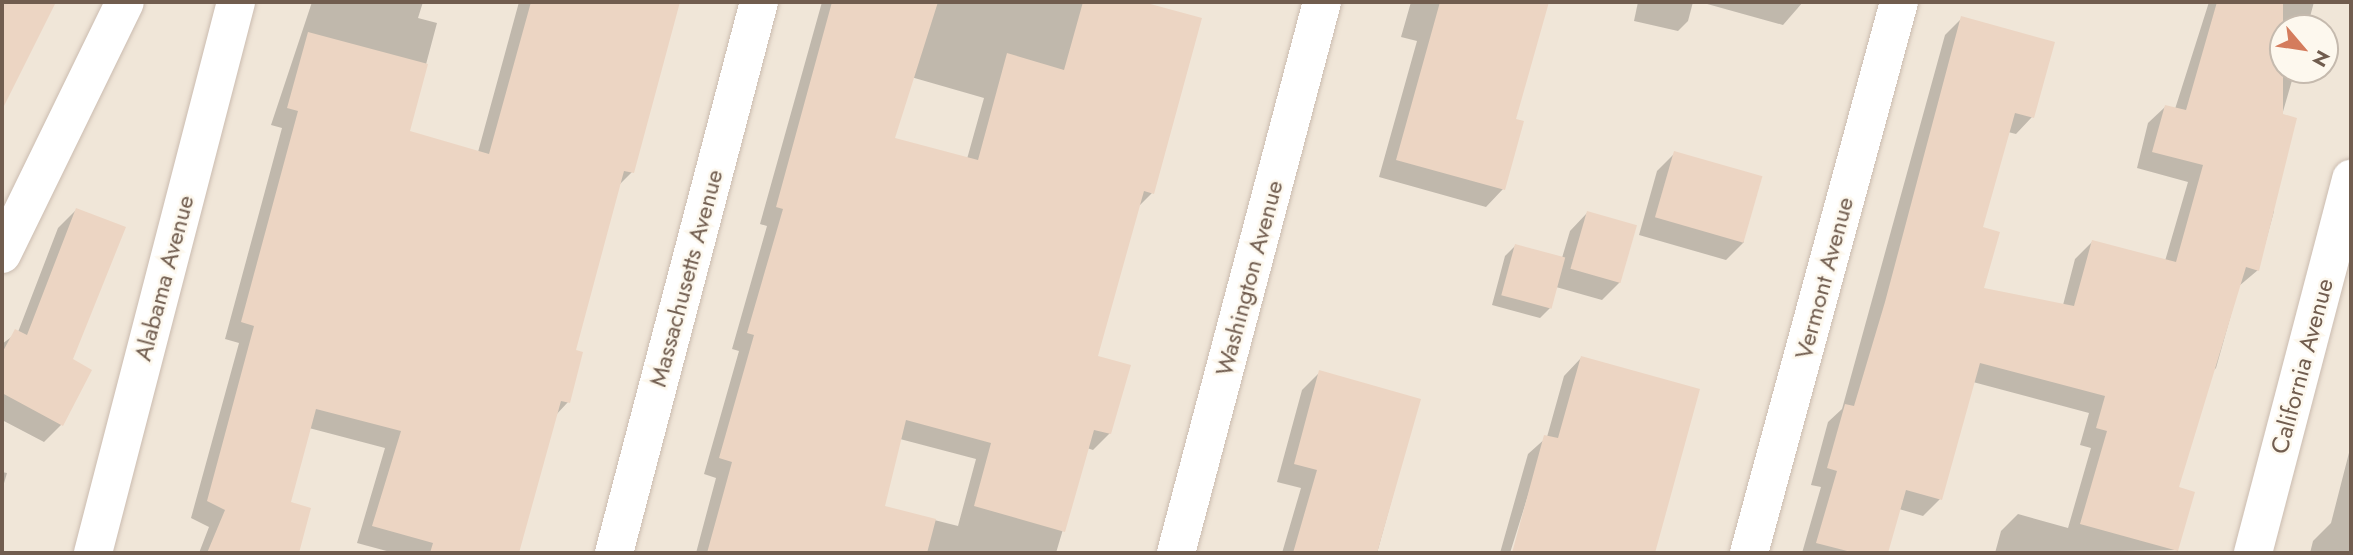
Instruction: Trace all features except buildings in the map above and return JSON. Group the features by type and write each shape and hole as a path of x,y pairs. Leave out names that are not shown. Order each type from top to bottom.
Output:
{"street":[{"path":"2,254 125,2"},
{"name":"Alabama Avenue","path":"93,553 236,2"},
{"name":"Massachusetts Avenue","path":"614,553 759,2"},
{"name":"Washington Avenue","path":"1176,553 1322,2"},
{"name":"Vermont Avenue","path":"1749,553 1899,2"},
{"name":"California Avenue","path":"2253,553 2351,179"}],"shaded area":[{"path":"2,2 2351,2 2351,553 2,553"}]}
